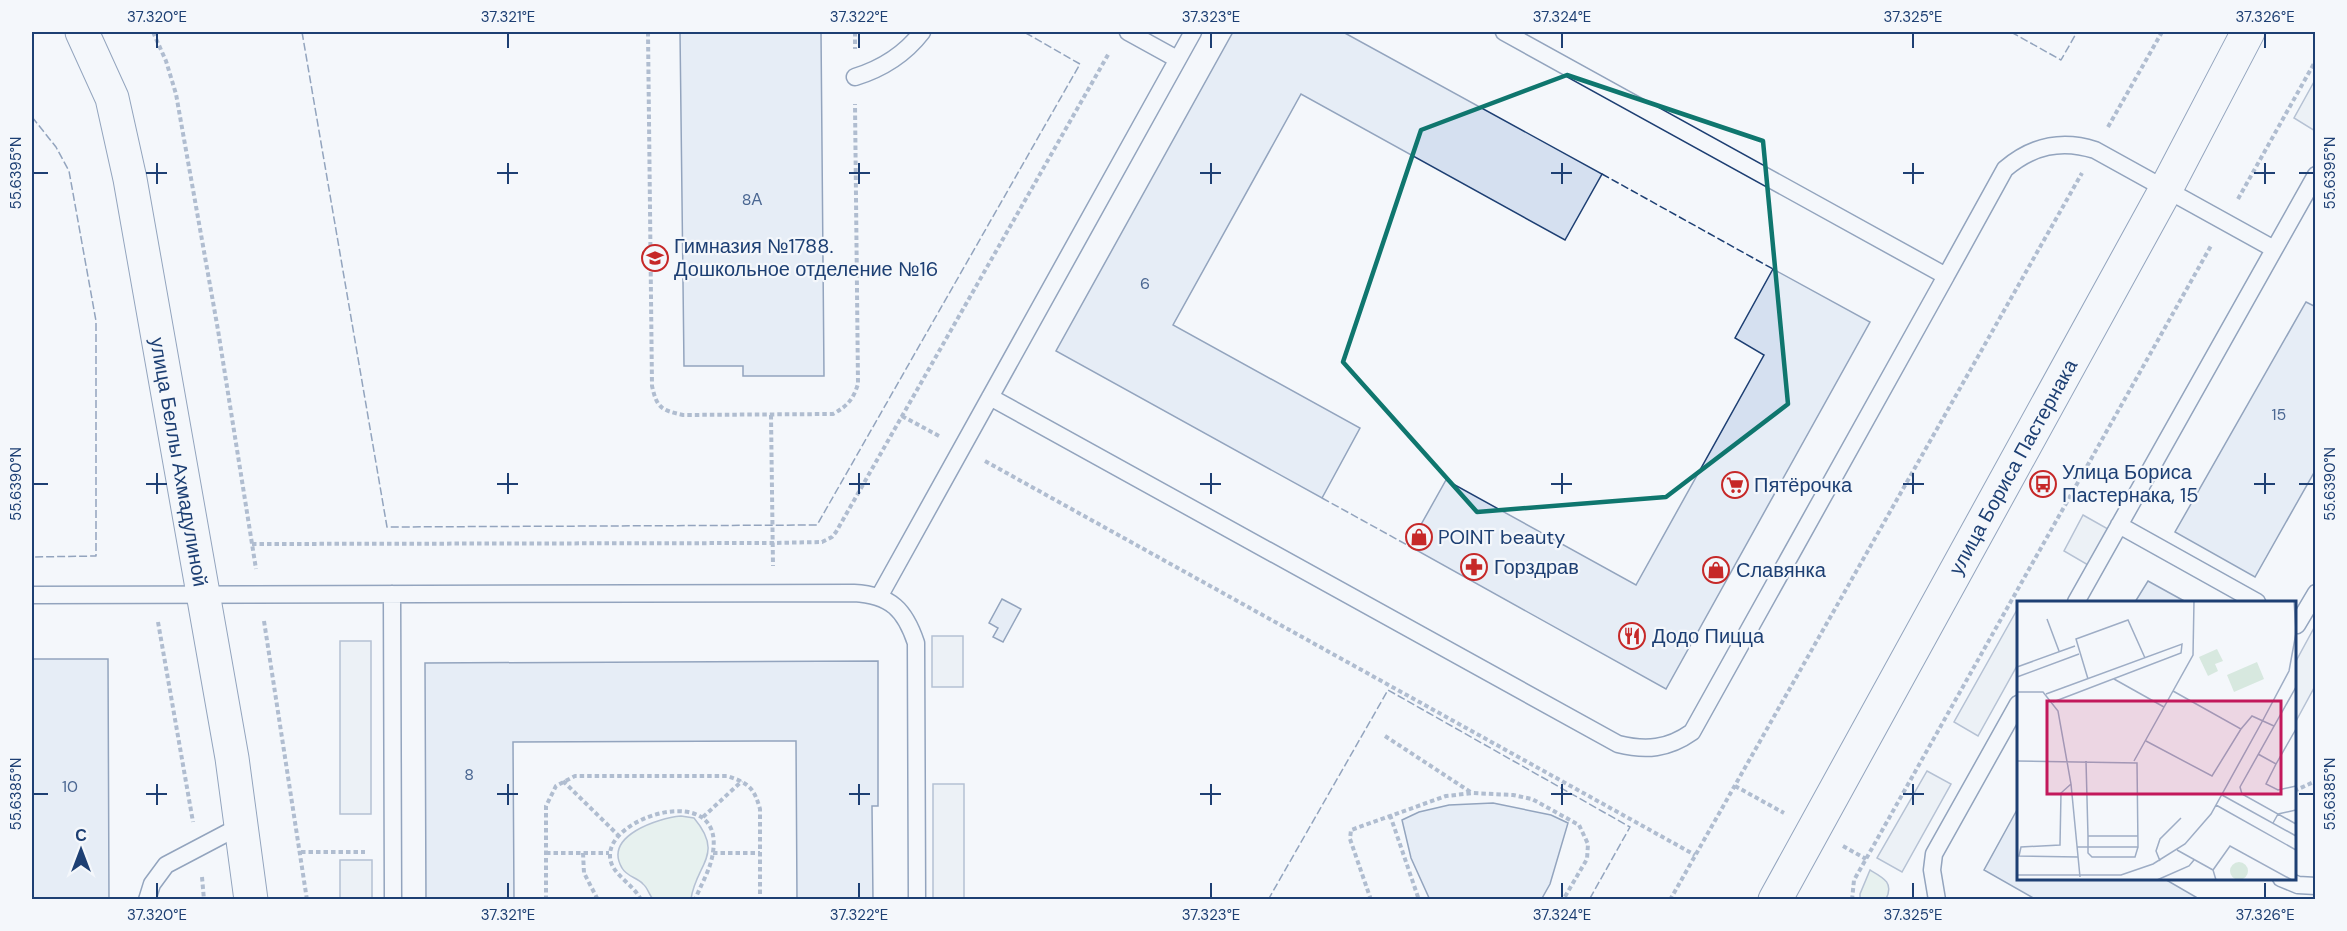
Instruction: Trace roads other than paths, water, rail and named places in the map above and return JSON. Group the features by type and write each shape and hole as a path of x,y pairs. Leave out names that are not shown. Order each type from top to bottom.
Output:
{"street":[{"name":"улица Беллы Ахмадулиной","path":"82,32 112,98 130,179 242,825 251,900"},
{"name":"улица Бориса Пастернака","path":"1775,900 2166,189 2248,32"}],"lane":[{"path":"855,78 885,64 901,53 922,32"},
{"path":"1128,32 1177,59"},
{"path":"879,597 1193,32"},
{"path":"1504,32 1946,276"},
{"path":"990,397 1618,744 1652,749 1679,741 1692,732 2005,169 2016,159 2049,145 2079,145 2095,150 2274,249"},
{"path":"2077,601 2316,175"},
{"path":"2119,525 2253,601"},
{"path":"32,596 854,593 879,597 895,606 908,621 916,643 917,900"},
{"path":"2296,624 2316,593"},
{"path":"392,594 393,900"},
{"path":"1937,900 1932,870 1934,854 2017,708"},
{"path":"147,900 152,884 166,865 242,825"},
{"path":"2284,880 2298,885 2316,886"}],"place":[{"name":"Гимназия №1788. Дошкольное отделение №16","path":"655,258"},
{"name":"Улица Бориса Пастернака, 15","path":"2043,484"},
{"name":"Пятёрочка","path":"1735,485"},
{"name":"POINT beauty","path":"1419,537"},
{"name":"Горздрав","path":"1474,567"},
{"name":"Славянка","path":"1716,570"},
{"name":"Додо Пицца","path":"1632,636"}]}
